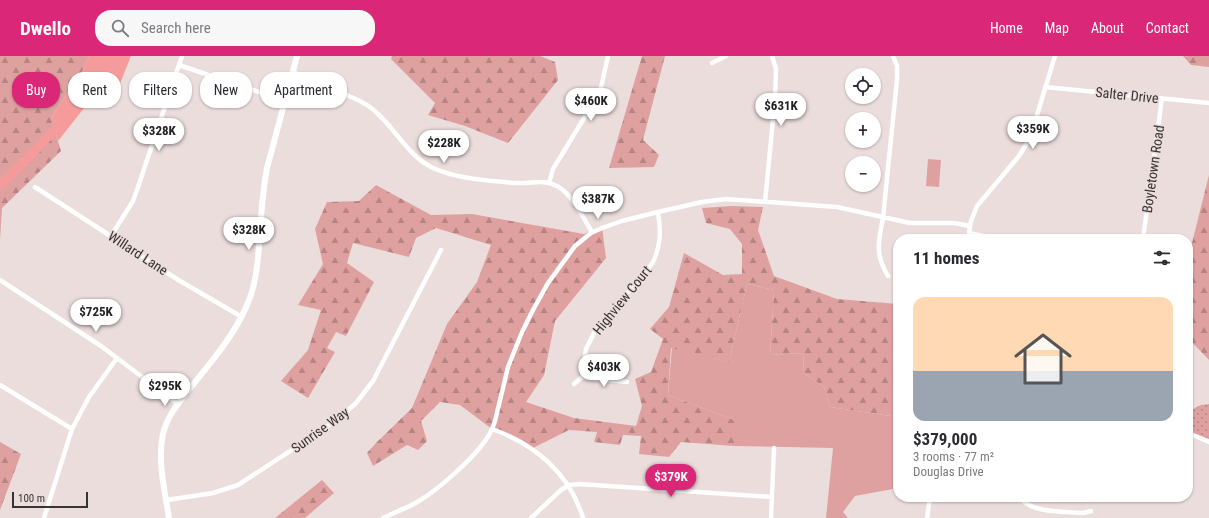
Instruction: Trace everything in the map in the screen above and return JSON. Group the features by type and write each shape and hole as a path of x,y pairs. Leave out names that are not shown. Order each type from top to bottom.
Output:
{"street":[{"path":"111,236 133,201 182,56"},
{"path":"292,72 297,56"},
{"path":"549,183 553,169 600,92 608,56"},
{"path":"712,63 726,56"},
{"path":"765,202 776,93 776,68 772,56"},
{"path":"888,276 879,258 879,240 884,218 897,79 897,66 893,56"},
{"path":"974,234 969,233 970,226 974,212 980,201 1025,147 1033,128 1054,56"},
{"path":"179,65 260,93"},
{"name":"Salter Drive","path":"1045,87 1209,103"},
{"path":"347,95 368,106 387,122 416,157 442,172 463,177 518,183 539,181 558,187 568,196 592,232"},
{"name":"Boyletown Road","path":"1144,234 1162,98"},
{"path":"169,518 162,461 162,440 165,427 178,404 214,358 242,317 248,304 255,281 264,185 282,108"},
{"name":"Willard Lane","path":"35,187 186,285 242,317"},
{"path":"383,518 413,505 432,493 467,462 487,439 492,429 508,367 522,332 533,310 548,283 566,257 592,232 622,221 712,200 743,200 837,207 910,223 954,223 970,226"},
{"name":"Highview Court","path":"582,377 586,349 595,331 652,264 655,258 660,245 661,234 658,212"},
{"name":"Sunrise Way","path":"166,500 213,493 238,485 324,429 356,403 373,381 441,250"},
{"path":"0,280 99,345 178,404"},
{"path":"44,518 77,417 89,397 117,358"},
{"path":"574,384 582,377 627,382"},
{"path":"0,385 72,429"},
{"path":"492,429 513,437 536,451 548,462 569,485 575,495 583,518"},
{"path":"1193,435 1209,442"},
{"path":"771,518 774,448"},
{"path":"531,518 561,490 569,485 579,484 772,497"},
{"path":"927,518 929,502"},
{"path":"1024,502 1027,505 1037,509 1083,513 1091,511"}],"green space":[{"path":"0,56 89,56 82,72 68,72 68,92 60,104 60,72 12,72 12,108 58,108 51,118 61,151 2,208 0,240"},
{"path":"392,56 540,56 555,62 558,80 508,143 465,126 428,115 435,103 391,59"},
{"path":"642,56 665,56 643,140 659,155 654,167 609,168"},
{"path":"1183,56 1209,56 1209,67 1191,65"},
{"path":"928,159 941,160 939,187 926,186"},
{"path":"1209,175 1209,360 1193,343 1193,239"},
{"path":"376,185 431,215 472,214 584,234 602,227 606,258 555,321 544,375 526,402 574,418 636,426 642,406 635,379 651,372 663,339 650,329 669,307 684,253 723,275 742,274 742,244 730,229 706,223 702,208 731,206 763,207 758,230 774,276 837,299 893,304 893,416 830,407 824,387 803,372 804,353 770,355 774,290 747,284 729,362 671,348 668,395 734,420 734,446 681,442 669,457 639,454 641,436 623,435 620,445 594,442 597,432 569,430 531,449 492,429 460,405 440,402 421,421 427,441 418,450 407,445 373,466 367,453 412,408 447,324 477,282 491,245 436,228 416,238 409,257 353,243 347,263 374,282 346,336 336,332 327,348 335,352 308,398 281,381 308,350 321,310 298,305 323,264 315,229 327,202 359,201"},
{"path":"747,284 774,290 770,355 804,353 803,372 824,387 830,407 893,416 893,489 855,496 843,512 848,518 826,518 833,448 734,446 734,420 668,395 672,347 729,362"},
{"path":"1209,404 1209,439 1193,433 1193,410 1200,405"},
{"path":"0,442 21,454 0,510"},
{"path":"322,480 334,493 305,518 275,518"}],"shaded area":[{"path":"89,56 131,56 121,81 121,72 82,72"},
{"path":"68,92 68,108 84,108 58,141 51,118 58,108 60,108 60,104"}],"waterway":[{"path":"0,185 62,122"}]}
